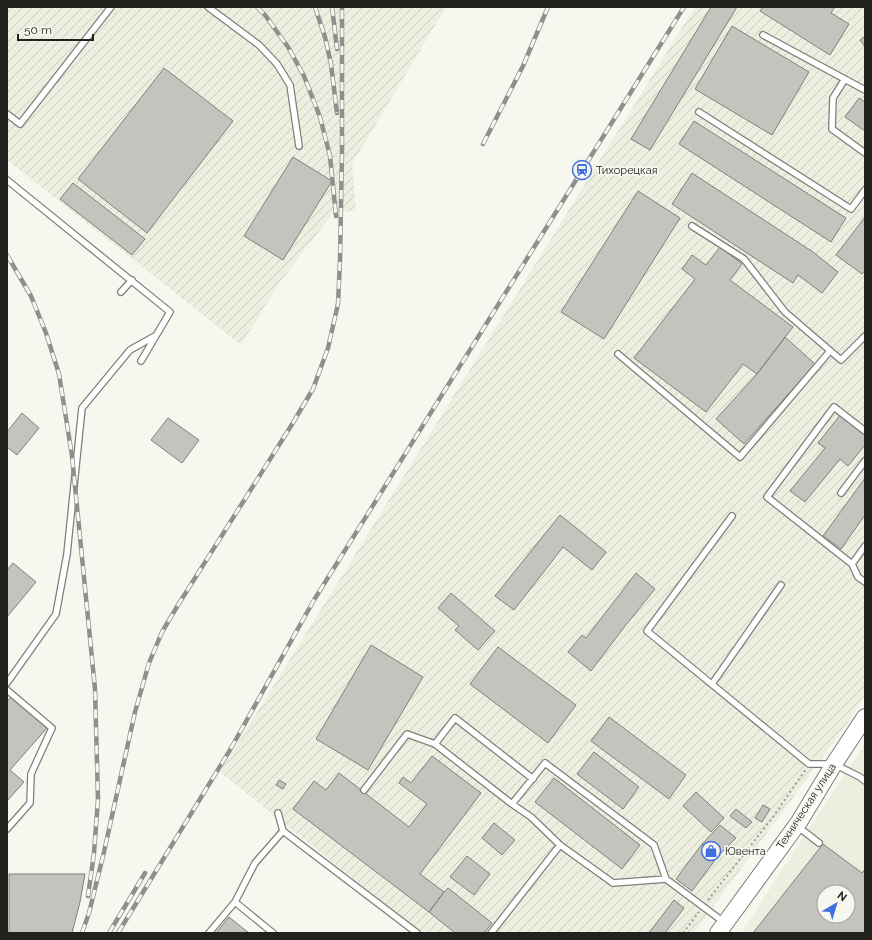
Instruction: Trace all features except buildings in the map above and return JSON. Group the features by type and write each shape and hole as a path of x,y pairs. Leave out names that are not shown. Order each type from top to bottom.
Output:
{"main road":[{"name":"Техническая улица","path":"721,928 796,825 865,717"}],"lane":[{"path":"7,114 20,124 111,7"},
{"path":"208,7 259,45 277,64 290,85 299,146"},
{"path":"763,35 865,90"},
{"path":"845,79 833,98 832,129 865,153"},
{"path":"699,112 851,209 865,190"},
{"path":"7,180 170,312 141,361"},
{"path":"692,226 744,259 785,312 841,360 865,336"},
{"path":"121,292 132,280"},
{"path":"7,683 56,614 67,554 82,408 130,350 156,336"},
{"path":"618,354 740,457 830,351"},
{"path":"865,431 834,407 768,497 852,564 858,577 865,582"},
{"path":"841,493 865,460"},
{"path":"732,516 647,631 809,764 834,764 865,781"},
{"path":"852,564 865,546"},
{"path":"712,684 781,585"},
{"path":"7,690 52,728 31,774 30,803 7,829"},
{"path":"435,744 455,718 533,779"},
{"path":"364,790 407,734 435,744 512,804 532,817 560,845 613,883 666,879"},
{"path":"512,804 545,763 654,845 666,879 703,906 721,928"},
{"path":"278,813 283,831 417,933"},
{"path":"796,825 819,843"},
{"path":"209,933 236,902 256,863 283,831"},
{"path":"491,933 560,845"},
{"path":"236,902 273,933"}],"path":[{"path":"682,933 773,817 809,764"}],"shaded area":[{"path":"7,7 446,7 352,164 356,211 334,212 278,285 241,345 7,160"},
{"path":"695,7 865,7 865,695 847,724 694,933 421,933 220,772"},
{"path":"865,743 865,933 741,933"}],"railway":[{"path":"257,7 265,15 288,47 304,76 320,117 330,156 336,216"},
{"path":"315,7 325,37 331,64 337,113"},
{"path":"332,7 337,49"},
{"path":"82,933 89,913 104,852 135,712 149,663 162,632 313,389 328,348 338,304 340,260 342,7"},
{"path":"483,144 523,66 548,7"},
{"path":"118,933 230,750 314,600 684,7"},
{"path":"7,255 31,296 46,333 59,374 72,456 95,689 98,799 94,853 88,896"},
{"path":"109,933 145,873"}],"place":[{"name":"Тихорецкая","path":"582,170"},
{"name":"Ювента","path":"711,851"}]}
